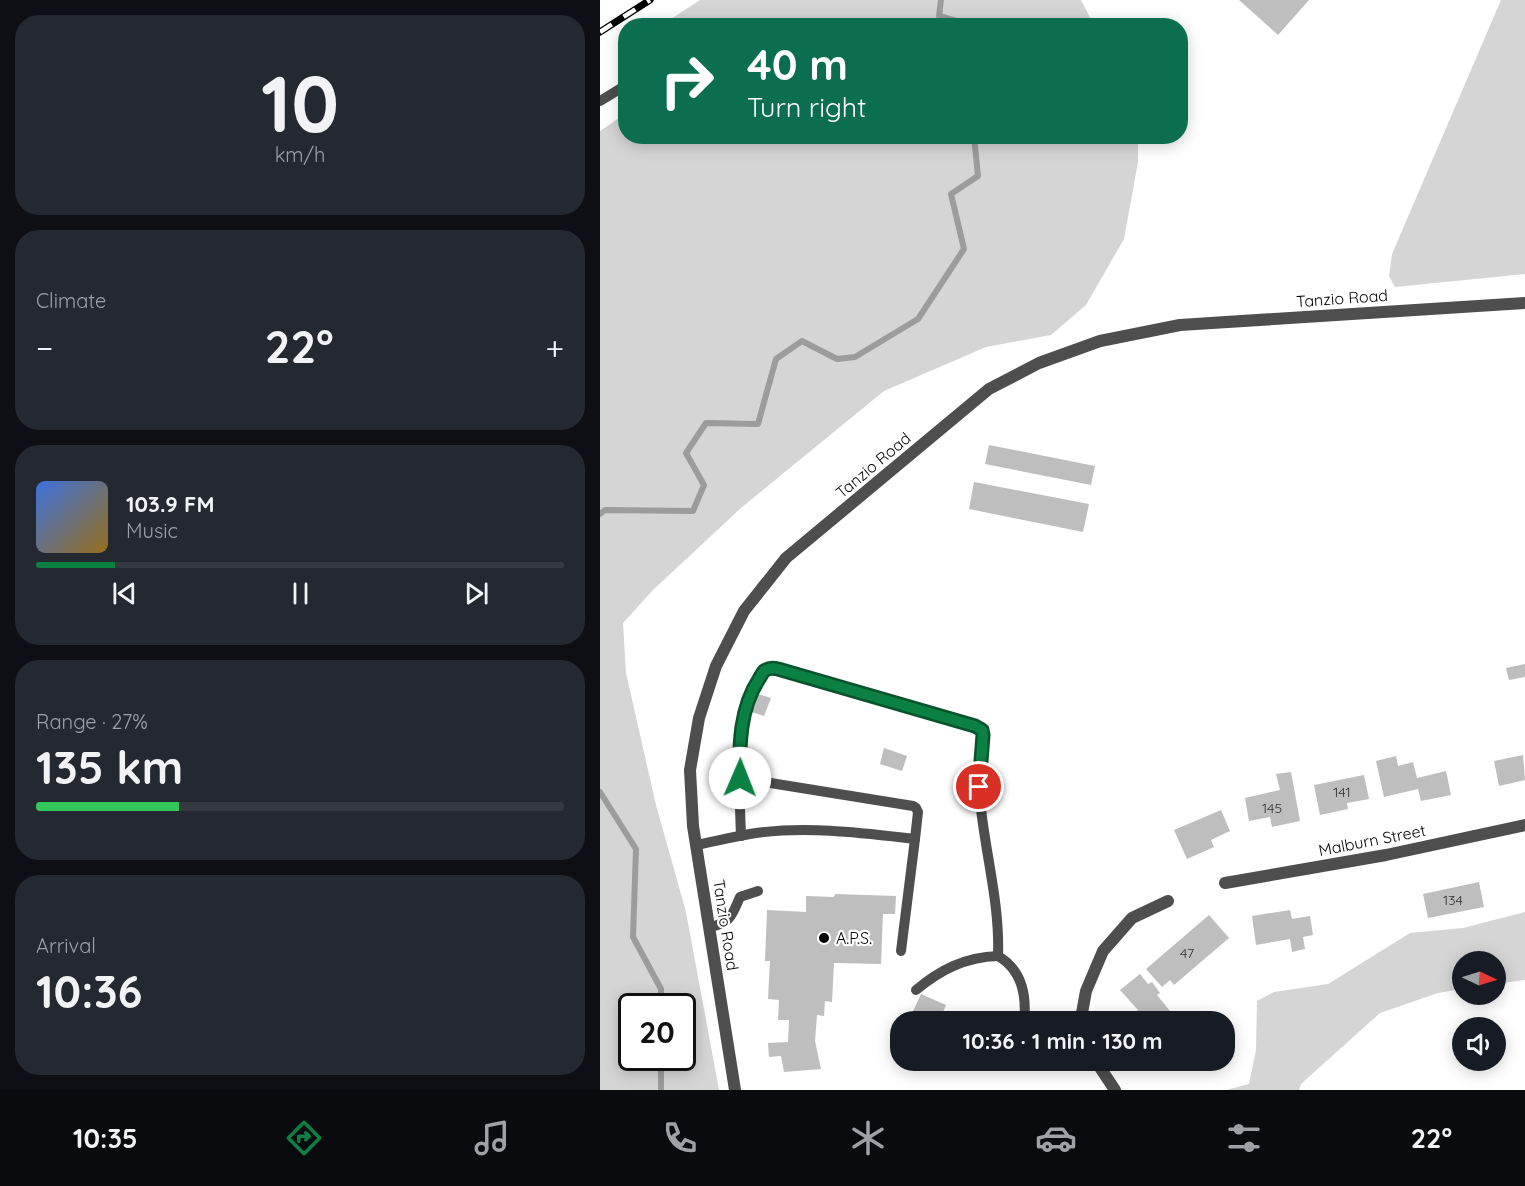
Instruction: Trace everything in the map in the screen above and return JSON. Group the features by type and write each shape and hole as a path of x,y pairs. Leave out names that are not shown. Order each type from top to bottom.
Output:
{"street":[{"name":"Tanzio Road","path":"735,1090 696,845 690,770 699,718 716,666 744,611 786,558 989,389 1039,363 1100,341 1180,325 1525,303"},
{"name":"Malburn Street","path":"1225,883 1386,855 1525,825"},
{"path":"1082,1011 1086,991 1103,951 1132,918 1168,902"},
{"path":"1100,1071 1115,1090"}],"lane":[{"path":"600,101 618,90"},
{"path":"741,836 741,734 746,705 764,671 771,668 778,669 975,726 982,730 983,735 980,798 996,902 999,930 998,956"},
{"path":"740,778 916,808 918,812 901,951"},
{"path":"696,845 754,833 801,830 915,839"},
{"path":"710,927 726,922 732,916 740,897 745,893 758,891"},
{"path":"916,990 953,965 969,959 998,956 1021,980 1025,996 1024,1011"}],"shaded area":[{"path":"700,0 1081,0 1090,18 673,18"},
{"path":"1501,0 1525,0 1525,274 1395,287 1389,276 1392,254"},
{"path":"618,119 618,144 1138,144 1138,162 1124,239 1086,305 1051,335 986,347 884,391 741,508 653,590 623,623 626,673 656,805 686,912 719,1090 600,1090 600,131"},
{"path":"1525,912 1525,980 1506,983 1506,951 1452,951 1452,991 1438,993 1380,1013 1301,1084 1299,1090 1226,1090 1249,1084 1256,1050 1257,1001 1274,992 1328,984 1410,933 1463,928"}],"building":[{"path":"1239,0 1309,0 1278,35"},
{"path":"989,445 1095,466 1091,485 985,464"},
{"path":"974,482 1089,504 1083,532 969,509"},
{"path":"1525,664 1525,677 1509,680 1506,668"},
{"path":"758,694 771,698 764,716 752,712"},
{"path":"884,748 907,756 902,771 880,764"},
{"path":"1523,755 1525,780 1499,786 1494,761"},
{"path":"1396,756 1398,766 1413,762 1417,778 1446,771 1451,795 1421,801 1418,789 1384,797 1376,761"},
{"path":"1291,772 1300,821 1272,827 1270,817 1249,821 1245,798 1280,790 1276,774"},
{"path":"1364,775 1369,799 1347,803 1348,809 1320,815 1314,785"},
{"path":"1221,810 1230,831 1211,840 1214,847 1187,859 1174,830"},
{"path":"1479,882 1484,907 1428,918 1423,894"},
{"name":"A.P.S.","path":"835,894 896,896 895,914 883,914 881,964 834,963 832,1002 825,1001 824,1016 817,1015 815,1041 821,1069 784,1072 781,1056 769,1057 768,1043 788,1042 789,1020 778,1020 779,1000 768,999 770,961 765,961 767,910 806,912 806,896 834,897"},
{"path":"1290,910 1292,919 1310,916 1313,935 1303,937 1305,949 1292,952 1290,939 1256,945 1252,916"},
{"path":"1209,915 1229,938 1174,985 1170,980 1162,987 1146,969"},
{"path":"1140,974 1148,984 1152,982 1160,993 1157,995 1170,1011 1136,1011 1138,1010 1120,990"},
{"path":"921,994 946,1005 944,1011 913,1011"}],"waterway":[{"path":"941,0 939,16 946,18"},
{"path":"600,514 605,510 693,511 704,485 686,453 706,423 758,424 776,359 802,341 837,359 855,357 918,319 964,249 951,194 978,176 975,144"},
{"path":"600,792 636,849 633,937 661,993"},
{"path":"661,1071 661,1090"}],"railway":[{"path":"622,18 650,0"},
{"path":"600,32 618,20"}],"place":[{"name":"A.P.S.","path":"824,938"}],"route":[{"path":"740,778 741,734 746,705 754,686 764,671 771,668 975,726 982,730 979,787"}]}
